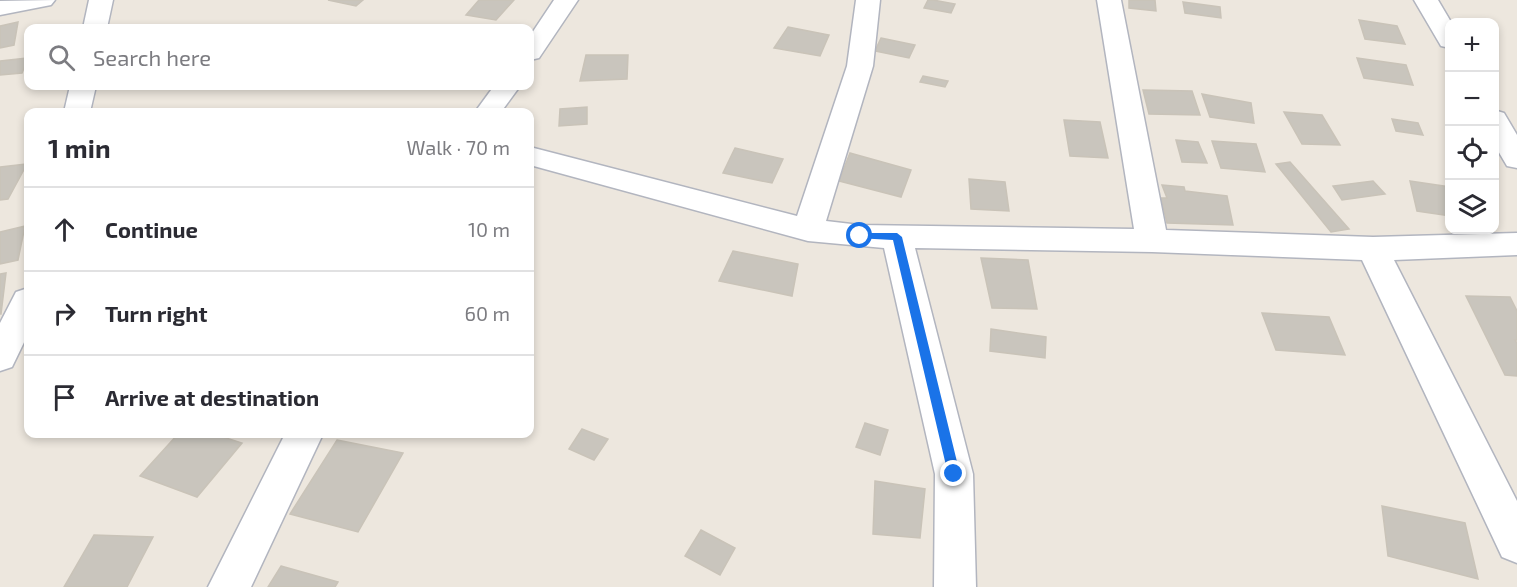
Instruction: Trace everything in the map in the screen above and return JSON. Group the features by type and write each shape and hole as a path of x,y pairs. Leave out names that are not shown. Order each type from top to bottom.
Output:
{"street":[{"path":"0,8 43,0"},
{"path":"96,24 101,0"},
{"path":"534,47 566,0"},
{"path":"808,230 860,66 868,0"},
{"path":"1108,0 1152,241"},
{"path":"1426,0 1445,34"},
{"path":"78,108 81,90"},
{"path":"491,108 504,90"},
{"path":"1498,126 1517,159"},
{"path":"534,157 808,230 860,236 1152,241 1373,249 1517,244"},
{"path":"897,237 954,474 955,587"},
{"path":"1373,249 1517,543"},
{"path":"0,357 24,309"},
{"path":"229,587 302,438"}],"building":[{"path":"328,0 363,0 356,6"},
{"path":"479,0 514,0 496,20 466,15"},
{"path":"928,0 955,4 951,13 924,8"},
{"path":"1129,0 1155,0 1156,11 1129,8"},
{"path":"1183,2 1220,7 1221,18 1185,13"},
{"path":"1359,20 1397,26 1405,44 1365,39"},
{"path":"18,22 14,45 0,48 0,26"},
{"path":"788,27 829,35 820,56 774,48"},
{"path":"881,38 915,45 909,58 875,51"},
{"path":"586,55 628,55 627,79 580,81"},
{"path":"24,58 22,73 0,75 0,61"},
{"path":"1357,58 1406,65 1413,85 1364,78"},
{"path":"923,76 948,81 945,87 920,82"},
{"path":"1143,90 1192,91 1200,115 1149,114"},
{"path":"1202,94 1251,103 1254,123 1210,117"},
{"path":"587,107 587,124 559,126 560,109"},
{"path":"1284,112 1322,115 1340,145 1302,144"},
{"path":"1392,119 1418,123 1423,135 1396,131"},
{"path":"1064,120 1100,122 1108,158 1070,156"},
{"path":"1176,140 1198,142 1207,163 1182,162"},
{"path":"1212,141 1256,144 1265,172 1221,168"},
{"path":"735,148 783,159 772,183 723,173"},
{"path":"850,153 911,170 901,197 839,181"},
{"path":"1290,162 1349,229 1331,232 1276,164"},
{"path":"24,164 24,170 8,199 0,200 0,167"},
{"path":"969,179 1005,182 1009,211 971,209"},
{"path":"1373,181 1385,194 1342,200 1333,186"},
{"path":"1410,181 1445,186 1445,215 1417,211"},
{"path":"1162,185 1184,187 1185,191 1227,196 1233,225 1167,223 1161,198 1167,198"},
{"path":"24,226 18,260 0,264 0,232"},
{"path":"733,251 798,264 792,296 719,281"},
{"path":"981,258 1028,260 1037,309 992,308"},
{"path":"6,273 1,314 0,314 0,274"},
{"path":"1466,296 1510,297 1517,311 1517,340 1515,340 1517,343 1517,376 1505,375"},
{"path":"1262,313 1329,317 1345,355 1276,350"},
{"path":"991,329 1046,337 1045,358 990,351"},
{"path":"865,423 888,430 880,455 856,447"},
{"path":"582,429 608,439 594,460 569,449"},
{"path":"174,438 226,438 242,443 197,497 140,476"},
{"path":"337,440 403,453 358,532 290,514"},
{"path":"875,481 925,489 920,538 873,534"},
{"path":"1382,506 1465,523 1478,579 1388,556"},
{"path":"701,530 735,548 720,575 685,556"},
{"path":"94,535 153,537 127,587 64,587"},
{"path":"281,566 338,582 335,587 268,587"}],"route":[{"path":"860,236 897,237 954,474"}]}
